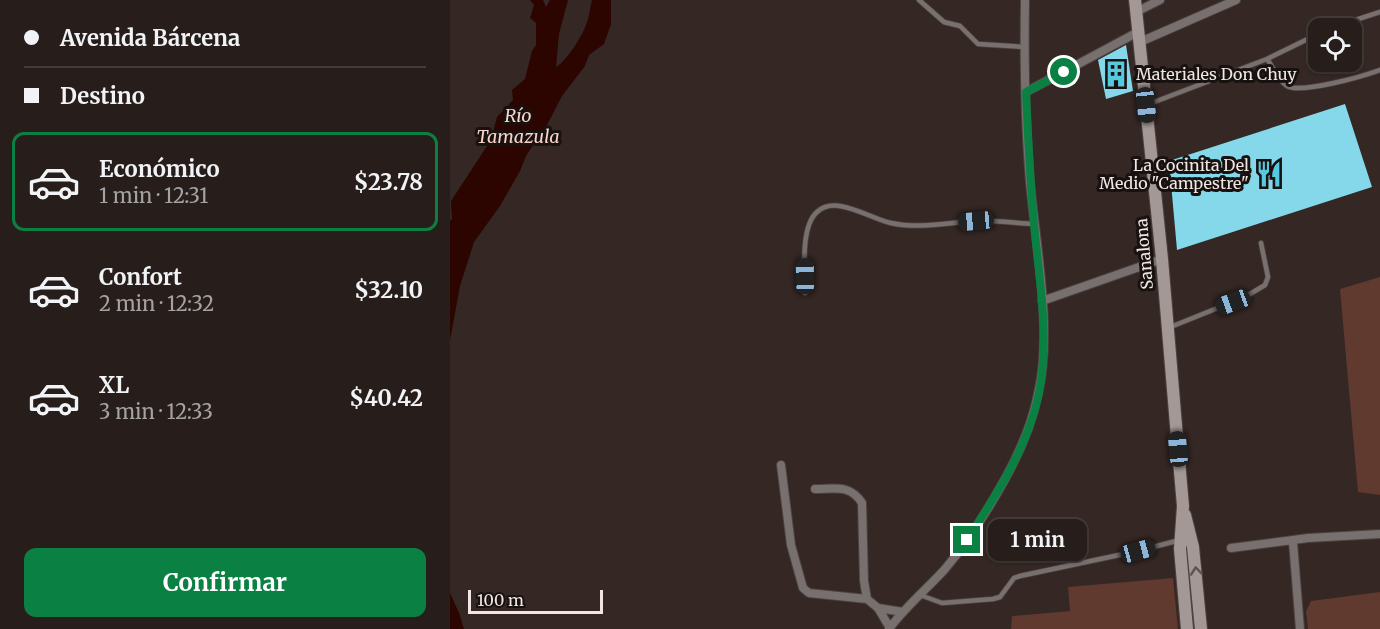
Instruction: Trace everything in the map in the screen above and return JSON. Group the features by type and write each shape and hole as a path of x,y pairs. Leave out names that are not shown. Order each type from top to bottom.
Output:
{"main road":[{"name":"Sanalona","path":"1135,6 1162,259 1183,506"},
{"path":"1183,506 1180,540 1187,629"},
{"path":"1183,506 1193,547 1201,629"}],"street":[{"path":"781,465 791,545 803,588 809,593 867,599 878,608 890,629 903,612 946,568 973,531 1006,478 1027,435 1039,393 1043,365 1042,301 1034,224 1026,92 1025,0"},
{"path":"1135,6 1160,0"},
{"path":"1026,92 1139,37 1236,0"},
{"path":"1042,301 1162,259"},
{"path":"815,489 847,489 857,495 862,503 864,581 867,599"},
{"path":"1231,548 1293,542 1308,538 1380,534"},
{"path":"1293,542 1300,629"},
{"path":"878,608 903,612"}],"lane":[{"path":"919,0 944,22 960,26 978,44 1025,47"},
{"path":"1362,18 1380,12"},
{"path":"1146,105 1267,59 1308,39"},
{"path":"1267,59 1281,81 1288,87 1298,89 1352,79 1380,70"},
{"path":"805,293 804,260 808,228 813,216 823,208 841,206 879,220 909,226 976,221 1034,224"},
{"path":"1168,328 1245,297 1265,285 1268,277 1262,243"},
{"path":"920,596 942,603 993,599 1000,597 1014,578 1020,576 1180,540"}],"shaded area":[{"path":"1380,277 1380,495 1358,492 1340,289"},
{"path":"1173,578 1178,629 1011,629 1012,616 1070,611 1068,587"},
{"path":"1380,592 1380,629 1308,629 1306,611 1311,601"}],"water":[{"name":"Río Tamazula","path":"530,0 543,0 546,7 550,0 568,0 559,34 556,67 570,53 586,25 592,0 611,0 611,24 604,44 589,55 585,66 562,96 548,123 526,156 500,206 474,242 460,286 450,340 451,201 491,140 497,117 513,100 512,90 525,79 532,51 536,45 536,23 530,18 534,5"},
{"path":"450,593 459,613 464,629 450,629"}],"building":[{"name":"Materiales Don Chuy","path":"1126,45 1133,91 1106,99 1098,60"},
{"name":"La Cocinita Del Medio \"Campestre\"","path":"1345,104 1372,187 1177,250 1169,161"}],"place":[{"name":"Materiales Don Chuy","path":"1116,74"},
{"name":"La Cocinita Del Medio \"Campestre\"","path":"1269,174"}],"route":[{"path":"967,540 1006,478 1027,435 1039,393 1043,365 1042,301 1029,169 1026,92 1064,72"}]}
